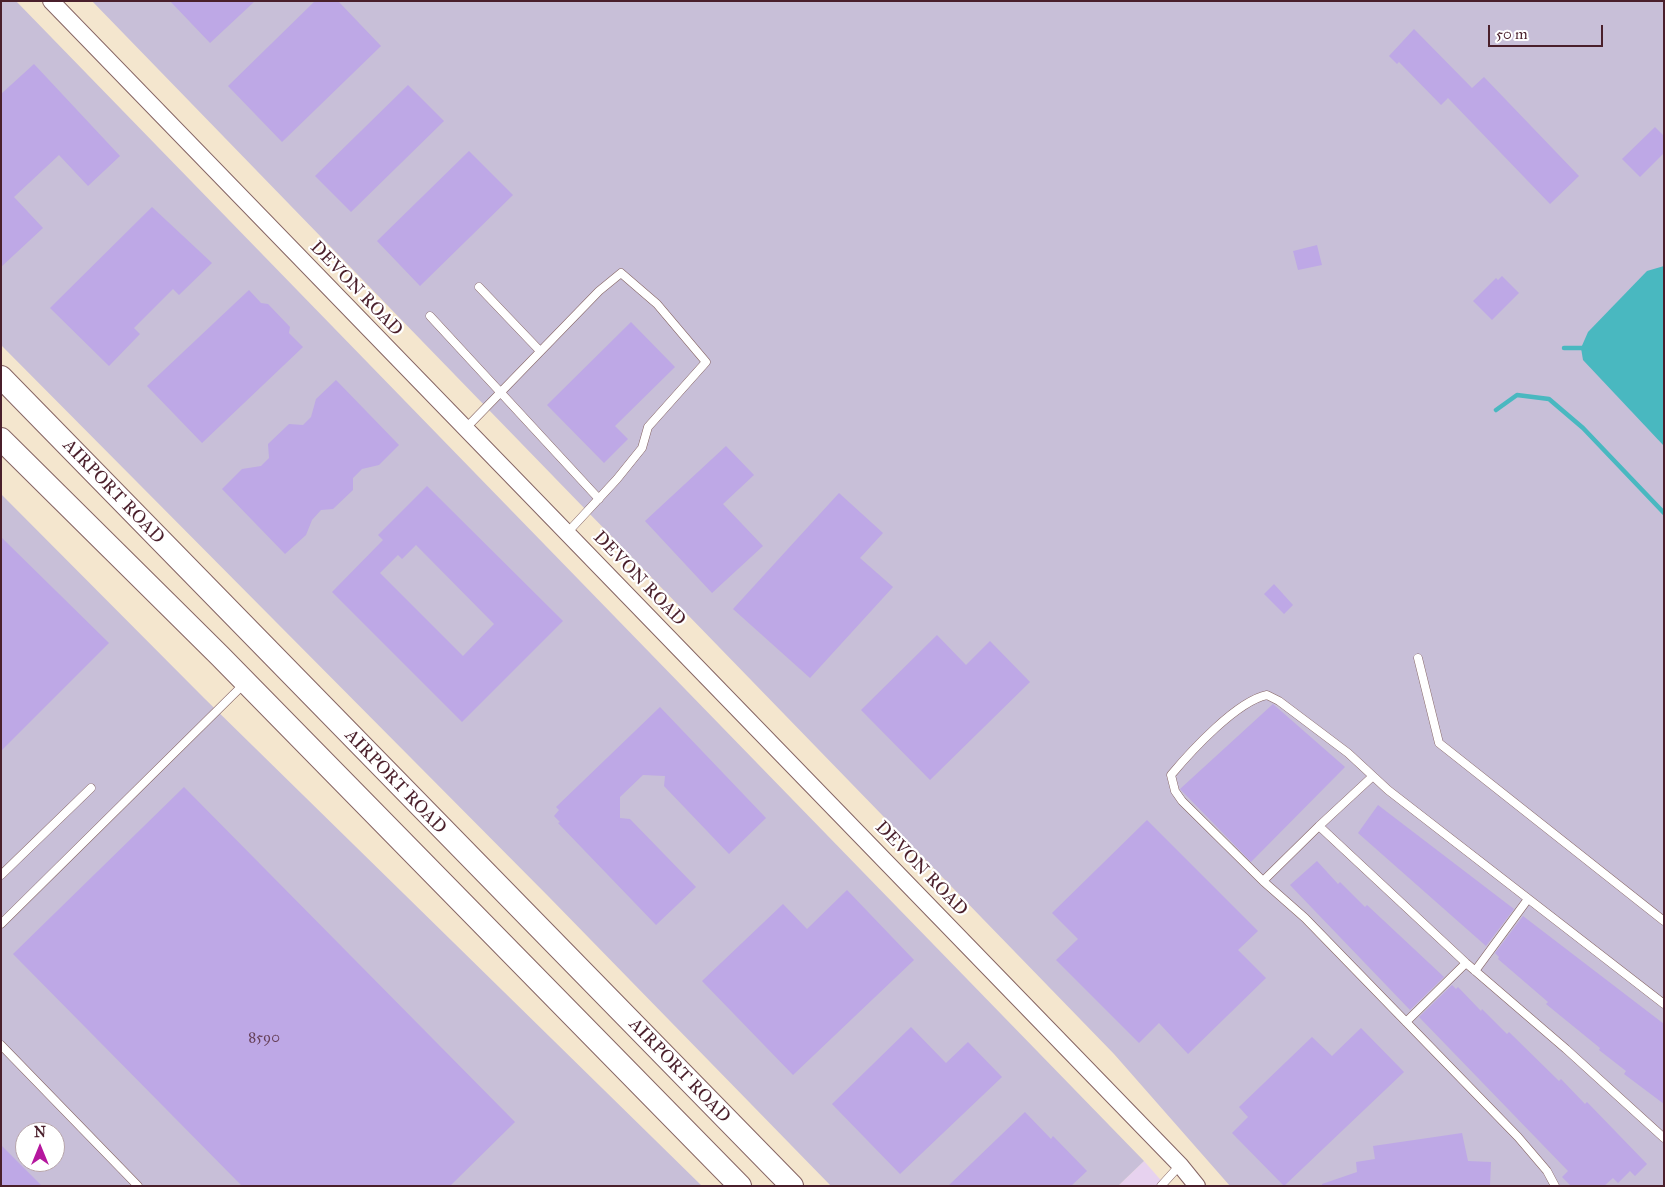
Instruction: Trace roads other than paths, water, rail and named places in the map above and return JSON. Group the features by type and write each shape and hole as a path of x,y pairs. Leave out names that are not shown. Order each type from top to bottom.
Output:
{"main road":[{"name":"AIRPORT ROAD","path":"1,377 792,1186"},
{"name":"AIRPORT ROAD","path":"1,439 246,683 740,1186"}],"street":[{"name":"DEVON ROAD","path":"50,1 1180,1165 1197,1186"}],"lane":[{"path":"466,429 599,291 621,273 657,304 706,362 648,427 642,448 567,533"},
{"path":"479,287 540,351"},
{"path":"430,316 599,499"},
{"path":"1418,658 1439,743 1664,921"},
{"path":"1,924 246,683"},
{"path":"1555,1186 1547,1171 1518,1137 1305,918 1263,881 1182,801 1172,783 1171,775 1221,724 1256,697 1267,694 1348,753 1373,776 1664,1004"},
{"path":"1263,881 1373,776"},
{"path":"1,875 91,788"},
{"path":"1319,826 1466,963 1566,1049 1664,1138"},
{"path":"1475,971 1528,899"},
{"path":"1406,1022 1466,963"},
{"path":"1,1045 138,1186"},
{"path":"1161,1186 1180,1165"}],"water":[{"path":"1664,266 1664,446 1583,360 1581,348 1588,332 1647,271"}],"waterway":[{"path":"1564,348 1587,348"},
{"path":"1496,410 1517,395 1549,399 1583,428 1664,513"}]}
